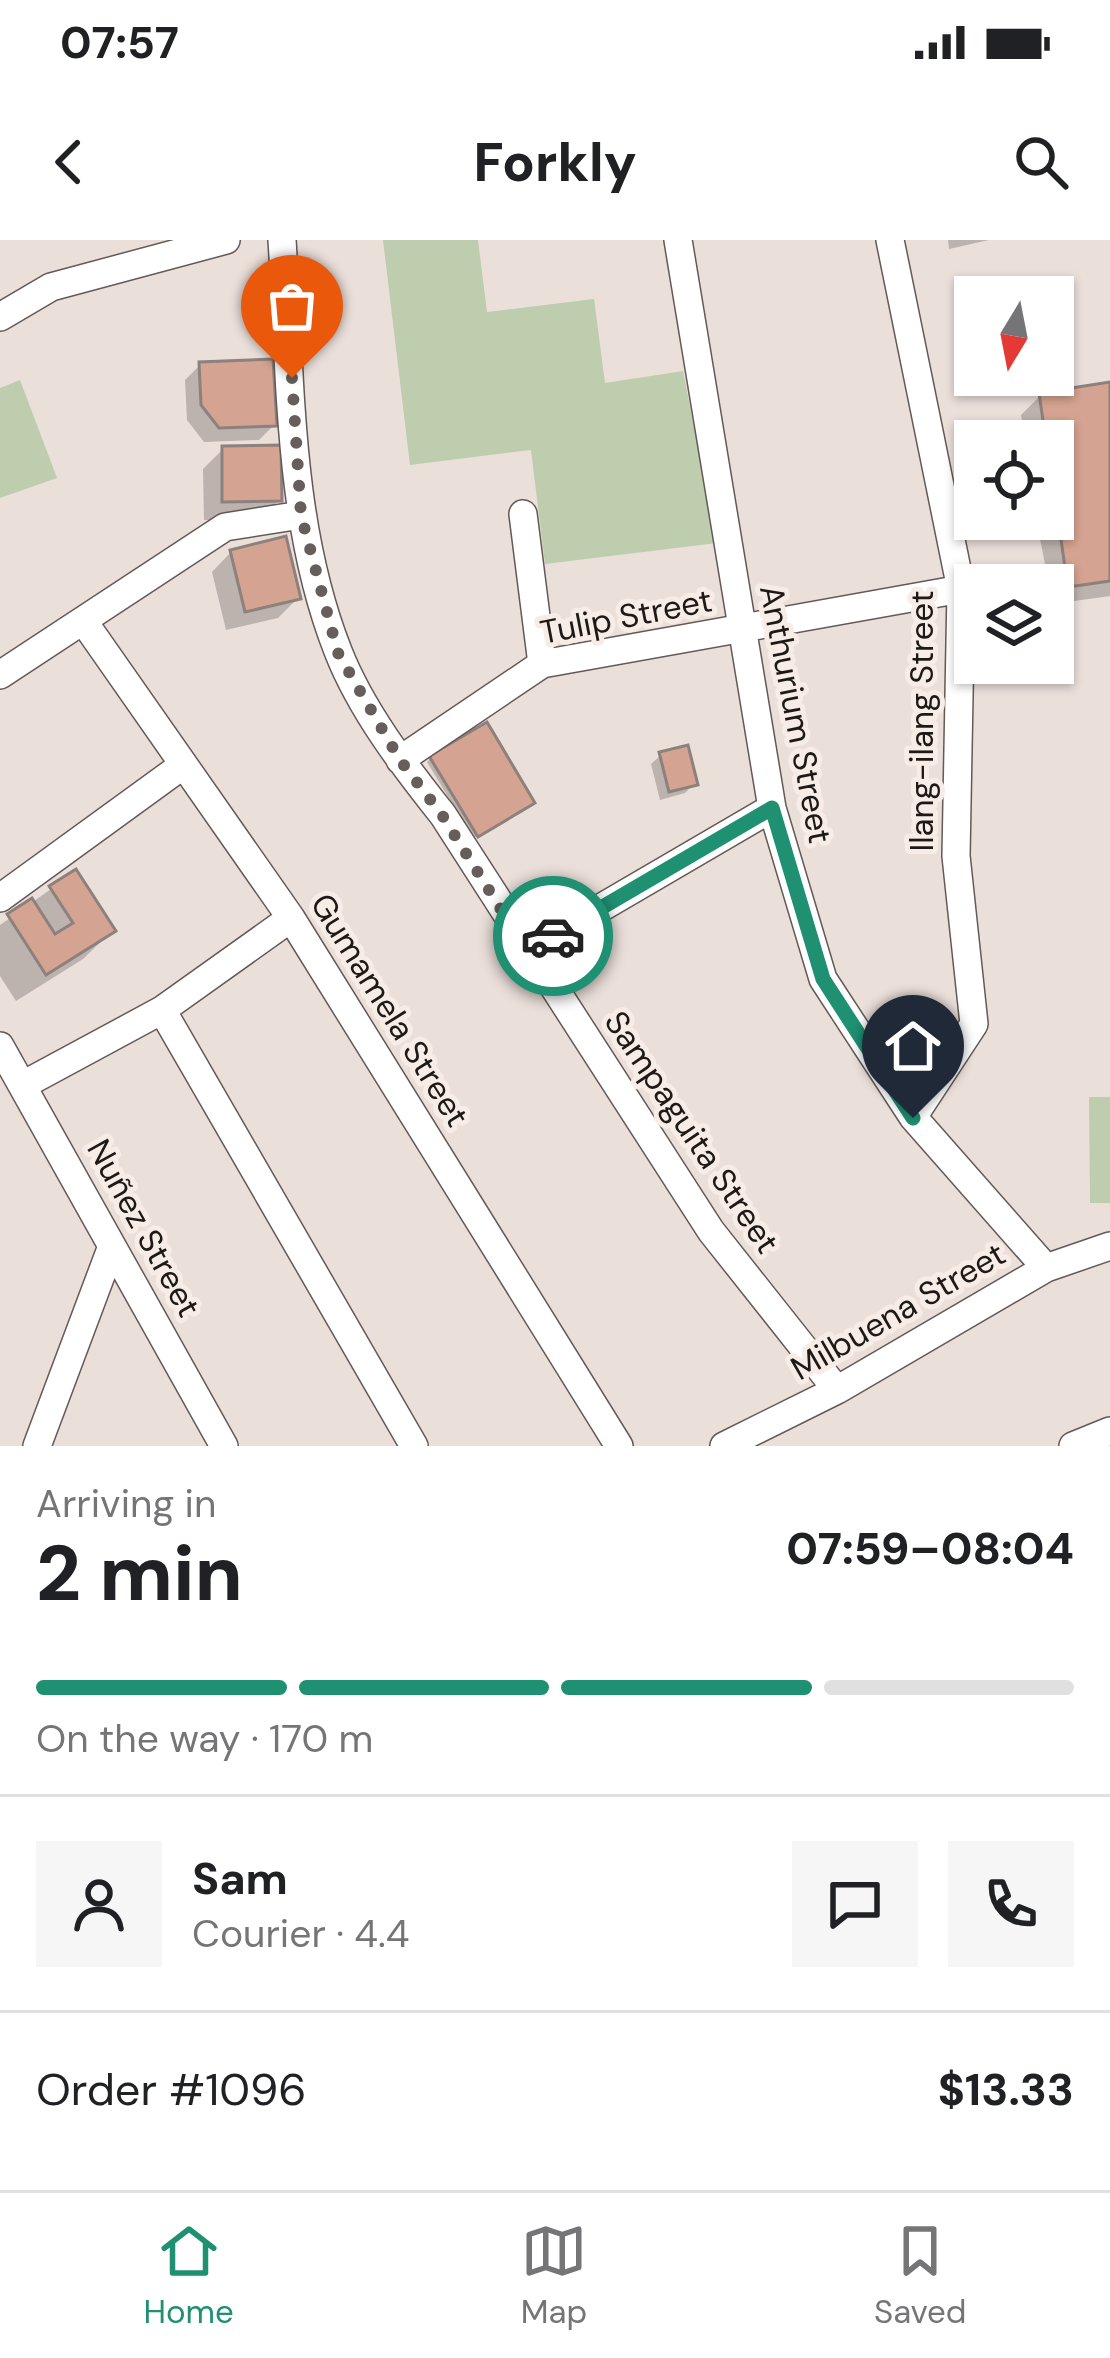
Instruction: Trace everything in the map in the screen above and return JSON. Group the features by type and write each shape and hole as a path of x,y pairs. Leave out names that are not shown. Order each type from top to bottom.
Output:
{"street":[{"path":"0,316 51,286 226,240"},
{"name":"Sampaguita Street","path":"282,240 301,515 338,653 400,760 442,815 711,1232 837,1390"},
{"name":"Anthurium Street","path":"679,240 772,808 823,979 913,1118 1046,1268"},
{"name":"Ilang-ilang Street","path":"890,240 956,564"},
{"path":"523,514 542,664"},
{"path":"4,661 84,622 225,527 301,515"},
{"name":"Tulip Street","path":"400,760 542,664 954,590"},
{"name":"Gumamela Street","path":"84,622 291,918 619,1446"},
{"name":"Ilang-ilang Street","path":"913,1118 974,1024 956,856 959,684"},
{"path":"0,898 183,765"},
{"path":"527,951 772,808"},
{"path":"23,1085 162,1010 291,918"},
{"path":"162,1010 414,1446"},
{"name":"Nuñez Street","path":"2,1055 224,1446"},
{"path":"38,1446 112,1246"},
{"name":"Milbuena Street","path":"724,1446 837,1390 1046,1268 1110,1246"},
{"path":"1072,1446 1110,1431"}],"green space":[{"path":"383,240 478,240 487,312 594,299 605,383 683,371 717,543 545,564 531,450 410,465"},
{"path":"20,380 57,478 0,498 0,388"},
{"path":"1089,1097 1110,1097 1110,1203 1090,1203"}],"building":[{"path":"273,359 277,426 219,428 201,405 199,362"},
{"path":"1110,382 1110,581 1074,586 1074,564 1065,564 1061,540 1074,540 1074,420 1043,420 1039,396 1074,396 1074,388"},
{"path":"281,445 282,501 222,502 222,446"},
{"path":"286,536 301,599 245,612 230,550"},
{"path":"487,722 535,803 478,837 429,756"},
{"path":"688,745 698,785 669,792 659,752"},
{"path":"76,869 116,931 46,975 7,914 32,898 55,934 73,923 49,886"}],"way so far":[{"path":"292,378 301,515 338,653 400,760 442,815 527,951 553,936"}],"route":[{"path":"553,936 772,808 823,979 913,1118"}]}
